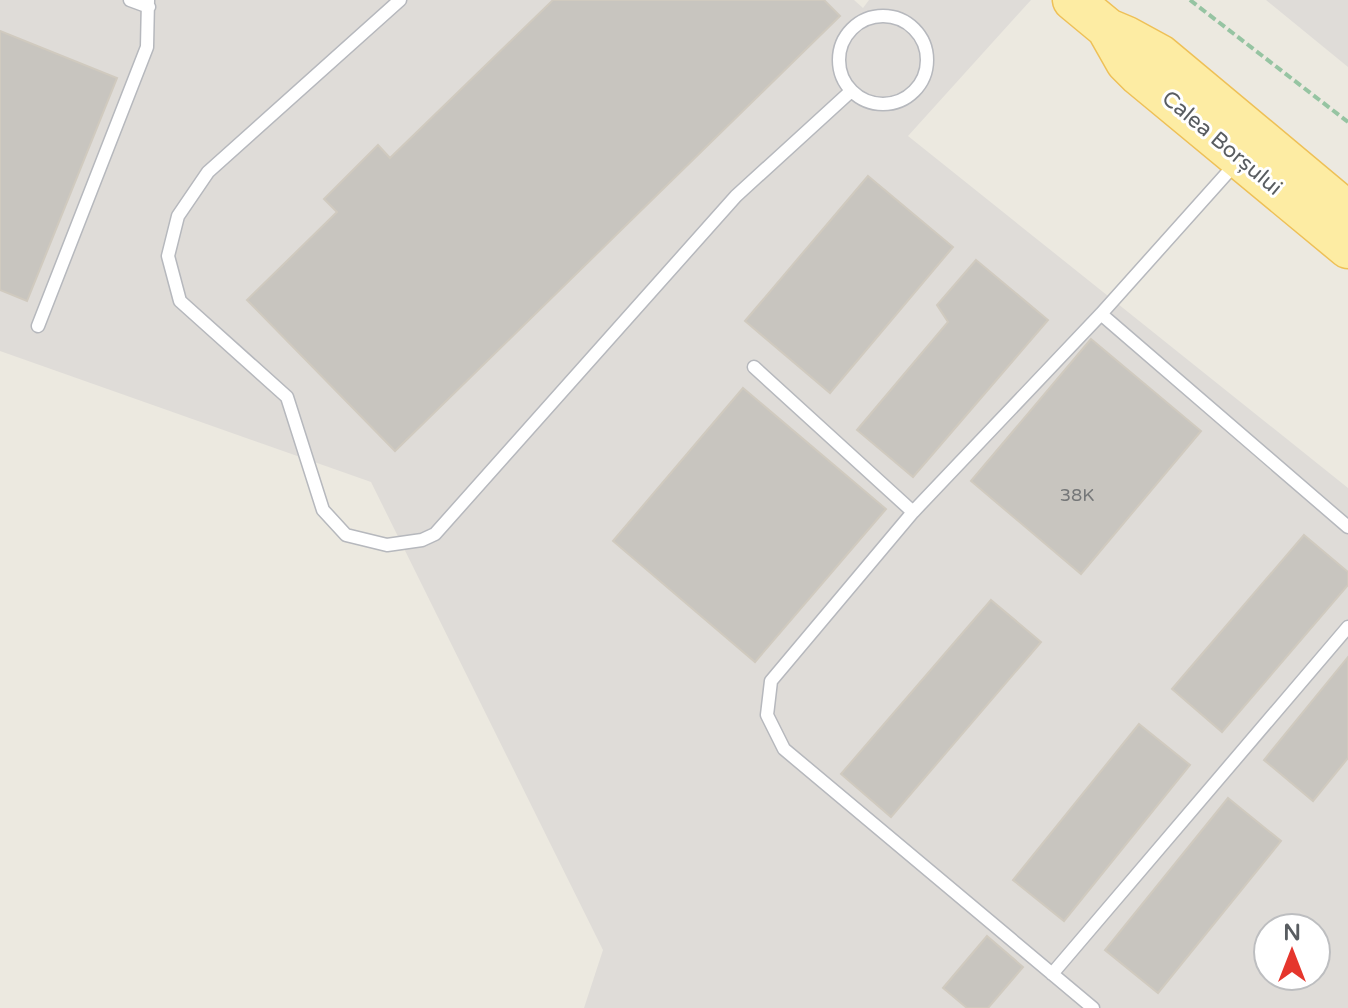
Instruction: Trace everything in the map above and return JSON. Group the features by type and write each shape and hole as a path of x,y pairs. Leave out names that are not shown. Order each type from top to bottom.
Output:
{"main road":[{"name":"Calea Borșului","path":"1073,0 1108,29 1160,55 1348,212"},
{"name":"Calea Borșului","path":"1108,29 1116,47 1133,69 1348,248"}],"lane":[{"path":"38,326 147,47 148,4 130,0"},
{"path":"400,0 208,172 178,216 168,256 180,301 287,397 323,510 346,535 387,545 422,540 435,534 736,196 850,92"},
{"path":"872,16 895,16 916,29 927,49 927,73 915,93 894,104 870,104 850,92 839,71 839,48 851,27 872,16"},
{"path":"1093,1008 784,749 767,715 771,681 913,512 1101,314 1240,158"},
{"path":"1101,314 1348,527"},
{"path":"754,367 913,512"},
{"path":"1052,974 1348,627"}],"path":[{"path":"1190,0 1348,122"}],"shaded area":[{"path":"0,0 854,0 863,8 869,0 1031,0 908,136 1348,488 1348,1008 584,1008 603,950 371,482 0,351"},
{"path":"1266,0 1348,0 1348,67"}],"building":[{"path":"553,0 824,0 840,16 395,451 247,300 337,212 324,199 378,145 390,158"},
{"path":"0,31 117,78 27,301 0,290"},
{"path":"868,176 953,247 830,393 745,321"},
{"path":"976,260 1048,320 913,477 857,430 948,322 937,305"},
{"path":"1091,339 1201,431 1081,574 971,481"},
{"path":"743,388 886,509 755,662 613,541"},
{"path":"1304,535 1348,572 1348,585 1222,732 1172,689"},
{"path":"991,600 1041,642 891,817 841,774"},
{"path":"1348,657 1348,758 1313,801 1264,760"},
{"path":"1139,724 1190,765 1064,921 1013,880"},
{"path":"1228,798 1281,841 1158,993 1105,950"},
{"path":"987,936 1023,967 988,1008 967,1008 943,988"}]}
